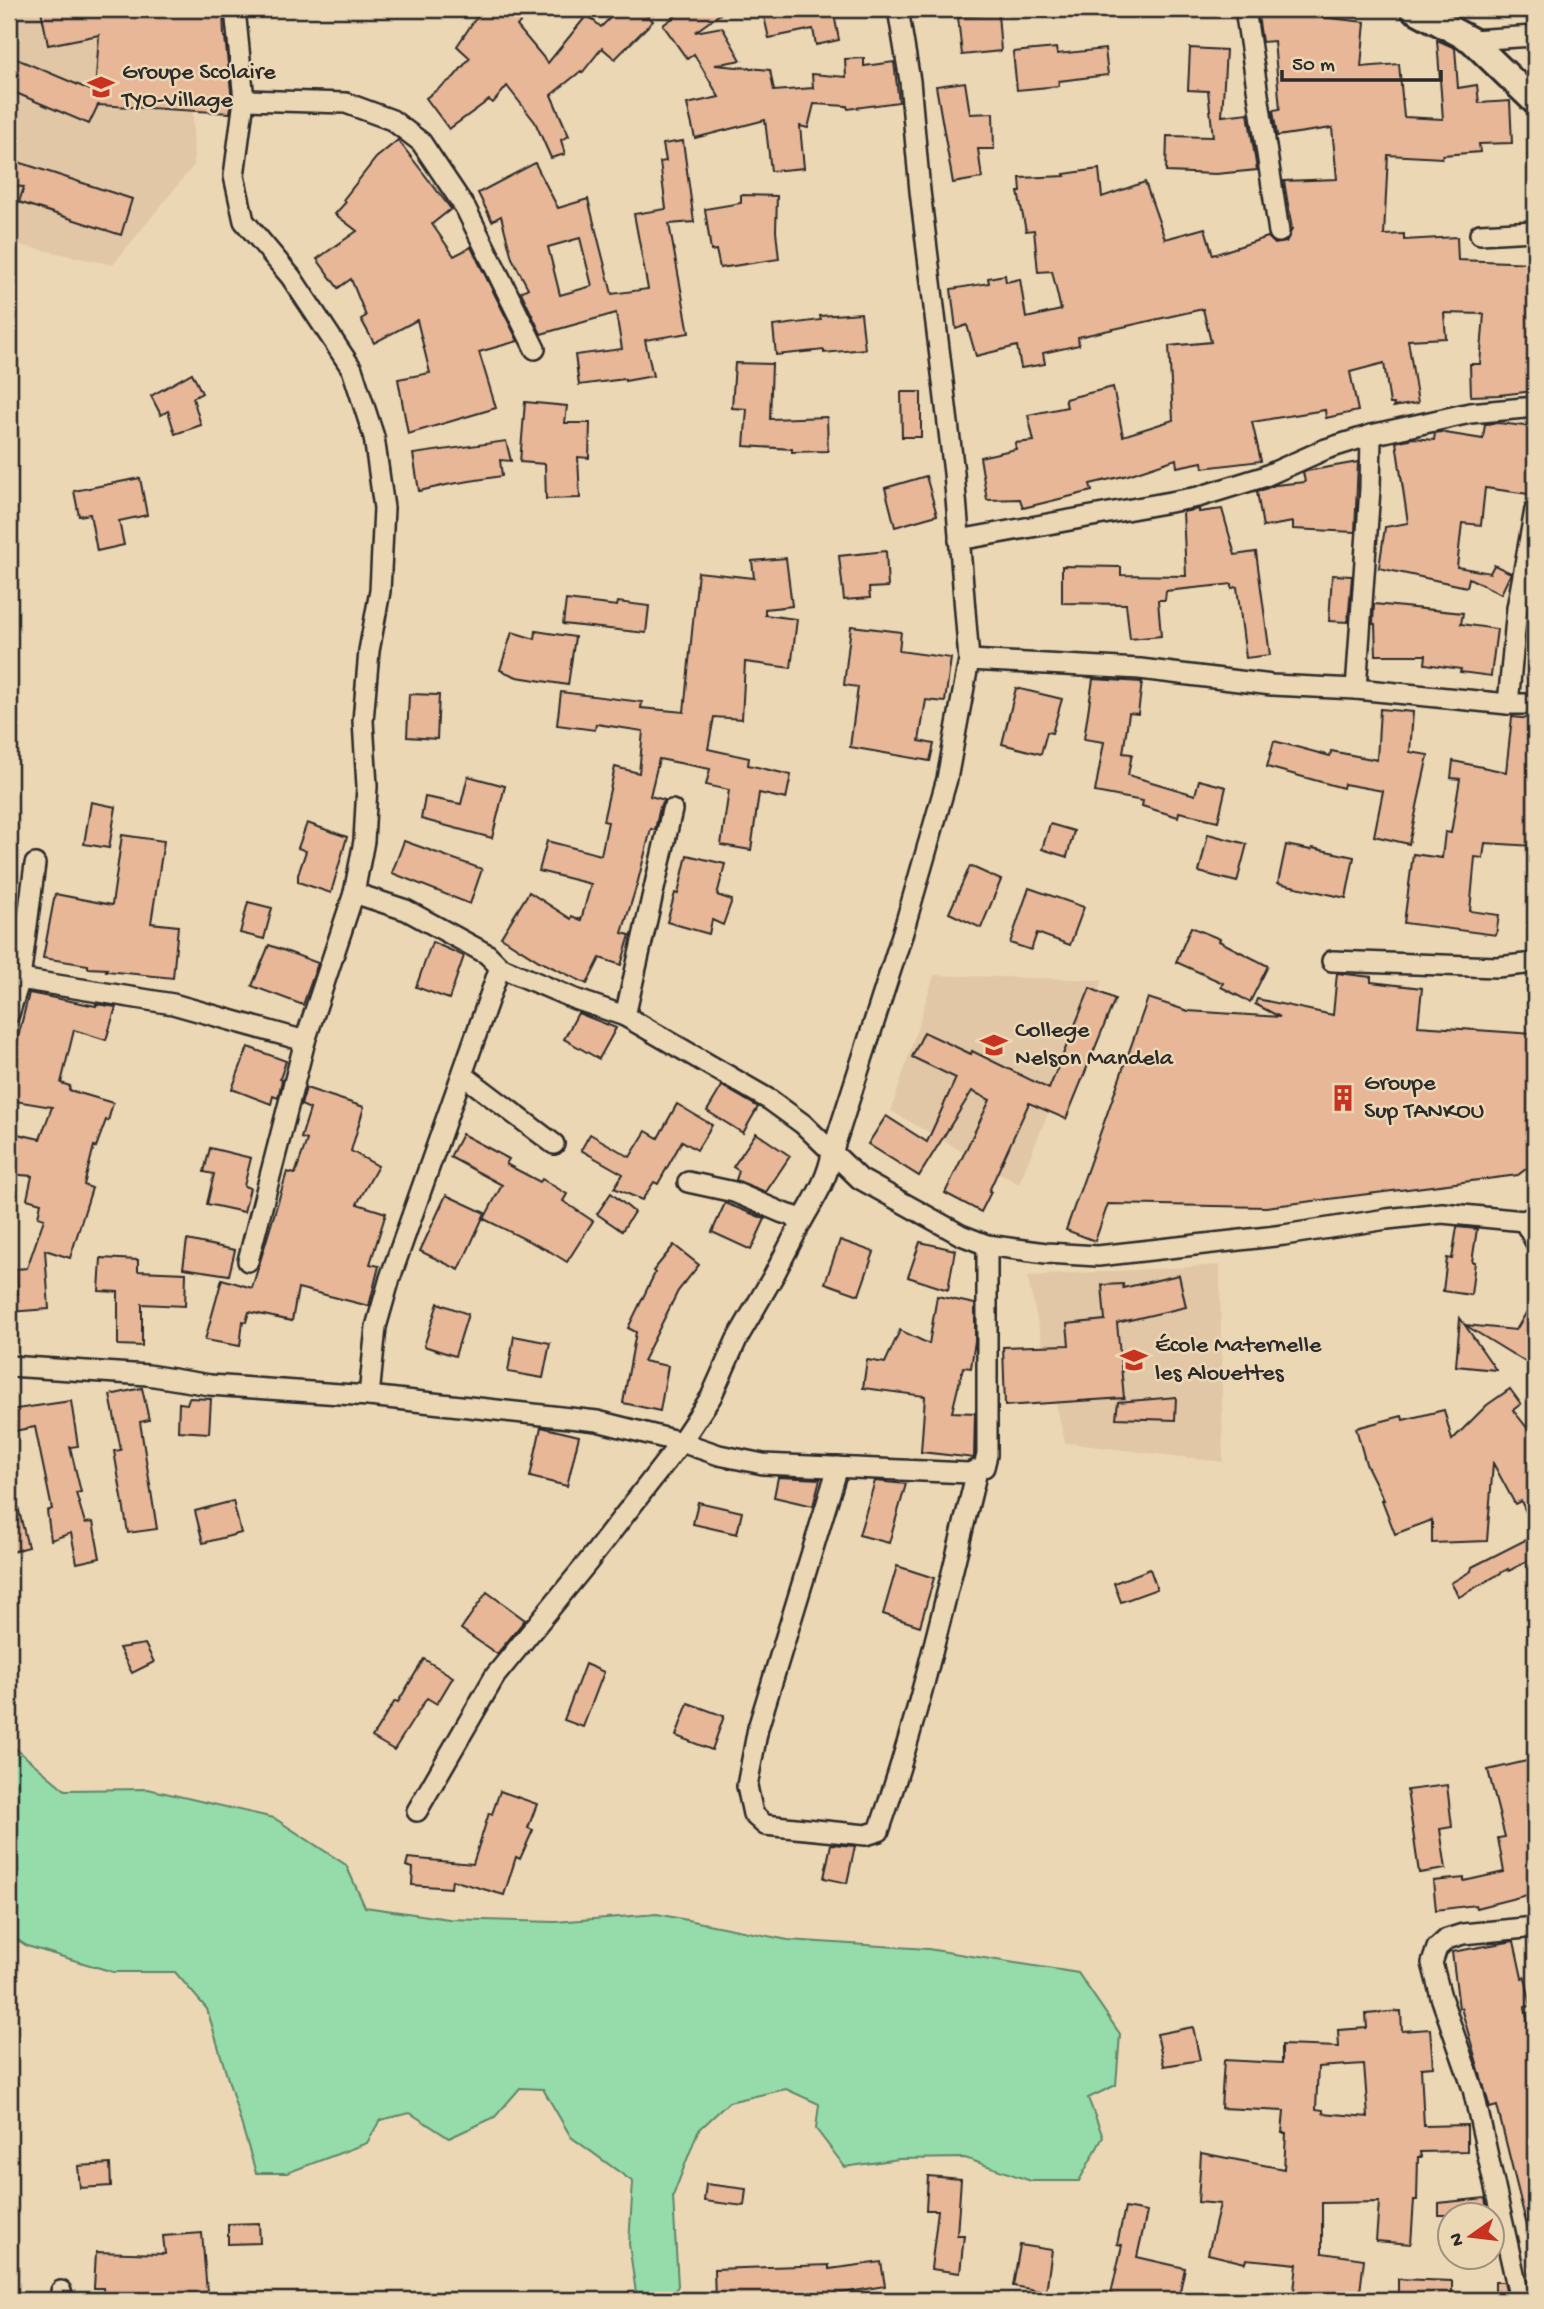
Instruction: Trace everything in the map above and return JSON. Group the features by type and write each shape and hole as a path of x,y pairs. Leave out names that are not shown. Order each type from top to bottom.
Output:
{"street":[{"path":"235,9 244,100 234,176 244,221 291,277 352,369 374,437 384,508 380,591 369,651 363,721 367,786 363,841 354,893 305,1041 248,1261"},
{"path":"418,1811 495,1676 681,1442 711,1397 737,1339 829,1171 832,1153 899,945 947,779 969,660 954,473 920,191 910,80 898,9"},
{"path":"1245,9 1279,232"},
{"path":"1418,10 1471,40 1535,102"},
{"path":"1471,40 1535,36"},
{"path":"244,100 346,103 392,120 421,142 466,209 536,349"},
{"path":"1480,234 1535,231"},
{"path":"959,540 1198,498 1263,477 1326,449 1371,435 1470,413 1535,407"},
{"path":"1356,689 1370,489 1371,435"},
{"path":"1508,704 1517,608 1535,510"},
{"path":"969,660 1140,669 1272,685 1535,704"},
{"path":"625,1016 672,810"},
{"path":"9,1014 20,979 35,864"},
{"path":"354,893 406,910 487,954 500,967 575,999 625,1016 770,1100 803,1124 860,1180 961,1235 987,1245 1046,1253 1098,1256 1284,1235 1442,1213 1530,1218 1535,1241"},
{"path":"1332,961 1497,967 1535,963"},
{"path":"369,1396 376,1327 387,1290 500,967"},
{"path":"20,979 173,1004 305,1041"},
{"path":"463,1075 554,1144"},
{"path":"688,1182 734,1192 803,1219"},
{"path":"9,1366 148,1375 210,1385 369,1396 597,1421 681,1442 719,1455 763,1464 969,1473 984,1467 987,1455 987,1245"},
{"path":"838,1467 758,1728 747,1786 752,1814 765,1825 866,1835 878,1831 897,1781 977,1471"},
{"path":"1520,2300 1473,2089 1432,1963 1437,1948 1447,1939 1463,1934 1535,1927"}],"shaded area":[{"name":"Groupe Scolaire TYO-Village","path":"9,9 191,9 194,165 113,265 9,243"},
{"name":"College Nelson Mandela","path":"934,975 1103,980 1019,1184 891,1111"},
{"name":"École Maternelle les Alouettes","path":"1220,1265 1223,1462 1065,1443 1027,1276"}],"green space":[{"path":"9,1743 65,1790 148,1789 274,1818 346,1865 365,1907 449,1919 555,1922 657,1914 788,1940 928,1949 1078,1973 1120,2034 1116,2085 1088,2098 1103,2137 1079,2181 1031,2181 965,2158 899,2159 845,2167 816,2129 819,2104 786,2089 729,2102 698,2131 673,2196 678,2286 669,2300 637,2300 629,2244 633,2182 571,2137 543,2089 520,2088 495,2117 449,2138 410,2113 380,2120 367,2143 287,2173 256,2173 207,2009 175,1972 113,1972 27,1946 9,1934"}],"building":[{"path":"223,9 232,100 230,113 98,105 89,124 9,90 9,80 17,59 95,92 99,35 48,45 41,10"},
{"path":"482,9 504,9 521,21 517,26 548,63 587,15 601,27 619,9 640,9 653,21 615,59 602,48 582,73 581,71 551,95 569,136 561,140 565,154 551,158 535,122 507,86 493,103 489,100 449,129 426,98 454,77 470,58 457,46"},
{"path":"685,9 727,9 695,32 722,27 741,60 715,65 770,70 774,91 813,88 812,74 846,77 845,59 864,58 864,66 894,62 899,102 848,109 847,106 814,104 808,128 800,126 804,168 771,171 765,120 695,138 687,104 719,97 694,54 687,59 663,25"},
{"path":"804,9 833,9 839,40 816,45 813,29 769,38 764,17"},
{"path":"1257,9 1320,9 1321,17 1365,22 1361,67 1399,64 1404,117 1443,119 1437,40 1455,48 1458,88 1477,85 1479,103 1510,101 1512,143 1479,144 1480,152 1443,155 1442,158 1388,155 1384,235 1404,234 1404,240 1457,237 1458,260 1535,263 1535,391 1471,396 1470,364 1480,364 1484,314 1444,313 1446,338 1408,340 1418,403 1393,407 1394,404 1390,404 1384,363 1350,372 1358,411 1326,418 1325,410 1252,422 1261,461 1203,468 1202,462 1177,467 1176,459 1090,484 1092,491 1023,508 1020,499 987,500 980,457 1016,449 1015,443 1034,441 1028,415 1067,407 1065,399 1113,387 1123,436 1173,420 1169,346 1211,342 1203,309 1078,337 1079,345 1043,353 1045,364 1021,368 1017,346 976,356 967,325 956,329 951,289 989,283 988,278 1005,275 1006,282 1020,279 1026,318 1061,310 1052,271 1038,272 1034,230 1026,231 1018,192 1021,192 1020,178 1065,176 1064,174 1099,169 1102,197 1145,182 1165,239 1205,228 1213,255 1268,237 1275,244 1286,242 1292,229 1284,181 1337,179 1332,128 1277,136 1273,110 1280,109 1274,41 1262,42"},
{"path":"998,14 1001,51 962,55 958,17"},
{"path":"1056,48 1057,54 1105,49 1108,75 1059,81 1059,86 1017,90 1013,52"},
{"path":"1190,48 1226,50 1222,116 1248,113 1257,170 1216,174 1166,172 1167,136 1213,137 1208,91 1188,90"},
{"path":"965,82 970,114 993,113 994,149 978,149 982,178 953,183 936,86"},
{"path":"398,140 451,209 432,224 454,256 471,247 518,341 479,352 496,408 408,434 398,379 430,373 417,320 374,343 361,319 366,316 351,279 338,288 317,259 357,231 335,214 376,158"},
{"path":"683,141 694,222 669,224 689,333 645,340 653,376 579,385 575,355 622,349 616,313 541,334 521,292 528,288 512,258 501,216 492,221 478,193 535,163 558,208 588,199 612,294 648,289 634,214 666,209 660,162 666,161 663,144","holes":["580,238 592,286 560,295 548,247"]},
{"path":"9,159 132,199 121,235 19,202 24,187 9,186"},
{"path":"741,195 777,196 776,231 779,259 720,268 716,250 711,251 705,209 741,203"},
{"path":"861,313 865,349 776,355 773,326 821,320 820,316"},
{"path":"735,363 772,364 770,419 827,417 828,451 792,452 792,449 744,446 747,409 732,408"},
{"path":"192,373 202,393 193,398 201,425 175,434 168,411 161,415 151,396"},
{"path":"901,392 921,392 921,437 902,437"},
{"path":"525,402 567,406 565,423 590,423 589,458 578,457 580,498 546,499 545,464 520,462"},
{"path":"1485,424 1535,427 1535,495 1485,488 1481,525 1462,523 1457,567 1490,573 1494,565 1511,573 1501,594 1469,578 1467,587 1379,568 1385,527 1408,523 1396,442 1413,438 1434,440 1435,433 1439,432 1483,439"},
{"path":"506,441 511,461 500,460 502,476 419,491 413,454"},
{"path":"1358,462 1355,532 1293,529 1293,522 1263,527 1257,492 1275,485 1305,482 1303,472"},
{"path":"926,476 937,515 895,527 885,488"},
{"path":"140,478 147,515 119,521 124,545 97,551 90,514 79,516 74,491"},
{"path":"1199,509 1199,512 1222,509 1235,555 1256,552 1270,655 1246,658 1237,587 1232,588 1232,584 1166,591 1165,600 1158,600 1161,636 1130,639 1126,604 1062,603 1062,566 1121,567 1121,575 1186,576 1183,512"},
{"path":"886,551 888,587 869,588 870,598 844,600 839,556"},
{"path":"786,558 792,606 765,609 765,615 797,619 791,668 745,662 742,719 714,717 708,749 749,758 748,765 791,775 786,799 759,793 751,850 721,845 729,790 706,785 710,769 659,759 650,796 665,800 660,807 655,830 651,829 622,933 630,935 621,965 600,958 587,984 539,961 501,937 529,892 571,919 572,916 581,920 591,884 539,871 547,841 601,855 608,822 603,821 615,767 639,773 643,731 596,724 595,730 557,725 561,692 642,702 641,708 684,712 698,572 754,578 752,561"},
{"path":"1332,575 1352,576 1348,622 1329,621"},
{"path":"566,600 617,606 618,602 649,606 646,633 563,624"},
{"path":"1374,604 1463,613 1461,624 1497,629 1491,676 1425,664 1426,655 1376,655"},
{"path":"851,626 901,632 899,651 951,658 945,702 926,700 919,741 934,744 930,761 850,747 858,687 844,685"},
{"path":"536,631 575,637 568,685 517,677 500,670 512,632 535,639"},
{"path":"1093,679 1142,682 1138,714 1129,713 1123,753 1132,754 1128,775 1195,795 1199,780 1226,787 1218,821 1179,812 1178,817 1142,806 1143,801 1095,792 1104,742 1084,739"},
{"path":"1016,688 1062,699 1052,733 1047,732 1041,754 1002,744"},
{"path":"409,694 439,695 437,739 407,737"},
{"path":"1380,709 1413,712 1410,752 1428,755 1409,844 1374,836 1383,791 1344,784 1343,788 1267,767 1274,741 1330,756 1331,751 1377,760"},
{"path":"1512,717 1531,719 1530,726 1535,726 1535,846 1485,843 1483,858 1475,857 1470,911 1499,915 1496,935 1404,923 1413,854 1442,858 1445,832 1451,833 1460,779 1451,778 1453,761 1506,772"},
{"path":"468,776 505,786 492,838 421,819 425,797 461,804"},
{"path":"91,802 116,807 109,848 84,844"},
{"path":"307,823 347,837 331,893 298,882 306,851 298,848"},
{"path":"1050,824 1074,831 1067,857 1042,849"},
{"path":"1208,834 1247,844 1237,882 1199,872"},
{"path":"122,835 164,841 151,923 178,926 173,978 106,971 107,969 88,968 88,965 43,958 55,894 112,905"},
{"path":"404,841 482,869 470,904 392,873"},
{"path":"1286,845 1354,857 1346,898 1278,883"},
{"path":"687,855 725,864 717,895 732,900 723,925 712,920 709,934 667,922 675,893 678,894"},
{"path":"970,866 1001,880 981,928 949,913"},
{"path":"1029,888 1084,907 1070,945 1037,933 1031,950 1010,943"},
{"path":"248,902 272,908 264,939 240,933"},
{"path":"1191,927 1220,939 1219,941 1268,966 1250,1002 1221,987 1223,983 1176,962"},
{"path":"432,942 464,956 449,999 416,987"},
{"path":"269,945 318,963 303,1005 252,986"},
{"name":"Groupe Sup TANKOU","path":"1337,973 1371,977 1371,982 1422,988 1418,1026 1535,1034 1535,1162 1518,1175 1266,1207 1108,1204 1095,1241 1066,1230 1148,998 1188,1011 1280,1017 1255,1004 1257,999 1333,1015"},
{"path":"1090,988 1115,999 1066,1119 1029,1103 981,1212 945,1193 990,1100 972,1091 919,1176 868,1144 886,1116 927,1142 956,1078 912,1057 924,1032 971,1054 972,1051 1049,1089"},
{"path":"29,993 96,1006 116,1007 106,1040 74,1030 61,1083 70,1086 69,1090 113,1103 108,1121 106,1120 96,1147 94,1146 84,1185 92,1188 70,1258 45,1250 49,1309 9,1312 9,1294 18,1294 16,1269 27,1268 44,1219 38,1217 41,1203 27,1199 32,1176 9,1174 9,1132 40,1139 52,1107 9,1100 9,1074"},
{"path":"578,1013 616,1028 599,1059 564,1039"},
{"path":"248,1047 286,1061 278,1098 273,1096 271,1104 232,1089"},
{"path":"722,1086 758,1107 743,1133 707,1111"},
{"path":"306,1088 364,1107 351,1151 378,1166 357,1204 386,1213 370,1264 379,1266 369,1306 298,1288 292,1321 249,1312 246,1322 243,1321 240,1346 205,1340 222,1279 252,1288 287,1172 295,1174 307,1140 301,1138 310,1109 301,1105"},
{"path":"677,1104 712,1125 697,1150 682,1141 658,1184 654,1182 642,1200 614,1188 623,1174 581,1150 590,1134 630,1157 646,1131 658,1138"},
{"path":"756,1133 790,1156 766,1192 736,1180 739,1171 733,1167"},
{"path":"462,1134 509,1159 506,1164 540,1182 542,1179 567,1194 563,1201 593,1221 567,1262 484,1219 502,1185 450,1157"},
{"path":"210,1148 251,1158 244,1186 250,1188 244,1212 207,1204 214,1174 204,1172"},
{"path":"611,1193 634,1212 622,1231 597,1214"},
{"path":"446,1195 485,1213 459,1270 420,1251"},
{"path":"725,1203 765,1219 751,1250 712,1232"},
{"path":"1457,1227 1477,1229 1471,1295 1443,1291 1447,1258 1452,1259"},
{"path":"187,1240 235,1250 229,1275 183,1268"},
{"path":"840,1240 874,1252 859,1295 825,1283"},
{"path":"920,1242 955,1250 948,1290 908,1277"},
{"path":"674,1245 699,1265 678,1291 643,1361 668,1366 660,1411 623,1403 636,1332 628,1328 655,1273 653,1271"},
{"path":"101,1258 138,1260 138,1271 186,1273 185,1306 142,1304 142,1346 118,1345 118,1292 99,1291"},
{"path":"1179,1275 1186,1307 1117,1323 1124,1398 1005,1406 1003,1347 1069,1345 1067,1324 1105,1320 1102,1285 1123,1284 1123,1288"},
{"path":"937,1296 975,1304 975,1341 971,1368 963,1367 952,1412 975,1413 974,1458 921,1452 925,1396 863,1388 867,1360 885,1363 900,1330 929,1344"},
{"path":"1535,1298 1535,1368 1465,1325 1516,1330"},
{"path":"438,1303 468,1314 455,1356 424,1346"},
{"path":"1460,1318 1496,1370 1456,1366"},
{"path":"514,1336 550,1343 543,1378 508,1372"},
{"path":"142,1388 149,1420 140,1422 157,1529 128,1533 114,1451 121,1450 110,1395"},
{"path":"1510,1389 1521,1404 1513,1410 1535,1438 1535,1531 1521,1501 1515,1504 1493,1463 1487,1541 1432,1543 1432,1520 1395,1534 1384,1500 1366,1464 1356,1428 1402,1416 1403,1420 1444,1410 1452,1440 1487,1405"},
{"path":"1176,1397 1175,1420 1116,1418 1118,1402"},
{"path":"189,1398 211,1399 209,1433 178,1431 179,1403 187,1404"},
{"path":"71,1401 78,1446 70,1447 81,1492 76,1493 85,1523 93,1522 100,1558 77,1563 71,1533 51,1540 47,1511 52,1509 35,1427 9,1432 9,1410"},
{"path":"541,1427 579,1436 567,1486 530,1477"},
{"path":"778,1477 820,1479 813,1506 774,1497"},
{"path":"875,1481 906,1484 889,1543 859,1535"},
{"path":"9,1495 15,1495 28,1547 9,1553"},
{"path":"233,1501 241,1533 203,1543 195,1511"},
{"path":"698,1502 742,1512 737,1534 693,1524"},
{"path":"1535,1535 1535,1557 1459,1597 1451,1583 1471,1571 1472,1567"},
{"path":"897,1566 934,1578 920,1626 883,1614"},
{"path":"1150,1569 1157,1589 1121,1602 1114,1583"},
{"path":"487,1592 525,1620 497,1654 461,1629"},
{"path":"145,1644 154,1662 132,1673 119,1648"},
{"path":"424,1659 453,1677 437,1704 427,1698 394,1750 372,1737 395,1701 398,1702"},
{"path":"585,1664 604,1672 583,1727 564,1720"},
{"path":"688,1703 724,1716 712,1750 676,1736"},
{"path":"1535,1759 1535,1893 1476,1908 1475,1905 1436,1910 1433,1881 1464,1878 1464,1881 1504,1872 1498,1838 1505,1837 1488,1770"},
{"path":"1447,1785 1452,1827 1440,1829 1446,1869 1419,1873 1407,1790"},
{"path":"500,1791 537,1804 528,1828 533,1830 520,1859 516,1857 504,1895 452,1880 451,1888 412,1885 413,1868 406,1866 408,1858 473,1864 489,1813 492,1814"},
{"path":"831,1844 855,1846 847,1883 824,1878"},
{"path":"1514,1941 1531,2006 1525,2007 1535,2049 1535,2233 1529,2234 1497,2106 1490,2108 1459,2008 1452,1952"},
{"path":"1401,2011 1402,2031 1430,2029 1433,2067 1421,2068 1424,2126 1467,2125 1467,2151 1420,2152 1411,2244 1376,2241 1379,2202 1322,2203 1322,2253 1364,2259 1359,2300 1293,2300 1297,2264 1246,2259 1245,2263 1208,2254 1220,2204 1198,2202 1201,2153 1284,2169 1284,2111 1221,2108 1224,2060 1282,2063 1282,2045 1339,2047 1338,2030 1367,2028 1366,2014","holes":["1364,2064 1368,2117 1323,2113 1323,2110 1316,2109 1318,2067"]},
{"path":"1193,2027 1200,2060 1164,2066 1157,2034"},
{"path":"110,2164 111,2186 80,2188 78,2166"},
{"path":"928,2176 961,2179 957,2235 964,2235 960,2273 931,2269 938,2210 926,2210"},
{"path":"706,2184 746,2189 744,2206 704,2201"},
{"path":"1125,2208 1147,2212 1137,2257 1185,2268 1178,2300 1138,2300 1111,2294 1122,2245 1117,2244"},
{"path":"259,2223 260,2243 228,2244 228,2224"},
{"path":"202,2233 207,2292 142,2300 104,2300 103,2288 94,2288 96,2252 165,2254 163,2236"},
{"path":"1020,2245 1052,2250 1046,2292 1013,2286"},
{"path":"881,2262 885,2286 830,2295 786,2296 786,2299 715,2300 714,2269 829,2265 829,2269"},
{"path":"1398,2279 1452,2281 1452,2297 1398,2295"},
{"path":"1495,2282 1504,2282 1508,2300 1495,2300"}],"place":[{"name":"Groupe Scolaire TYO-Village","path":"101,87"},
{"name":"College Nelson Mandela","path":"994,1045"},
{"name":"Groupe Sup TANKOU","path":"1343,1098"},
{"name":"École Maternelle les Alouettes","path":"1134,1360"}]}
